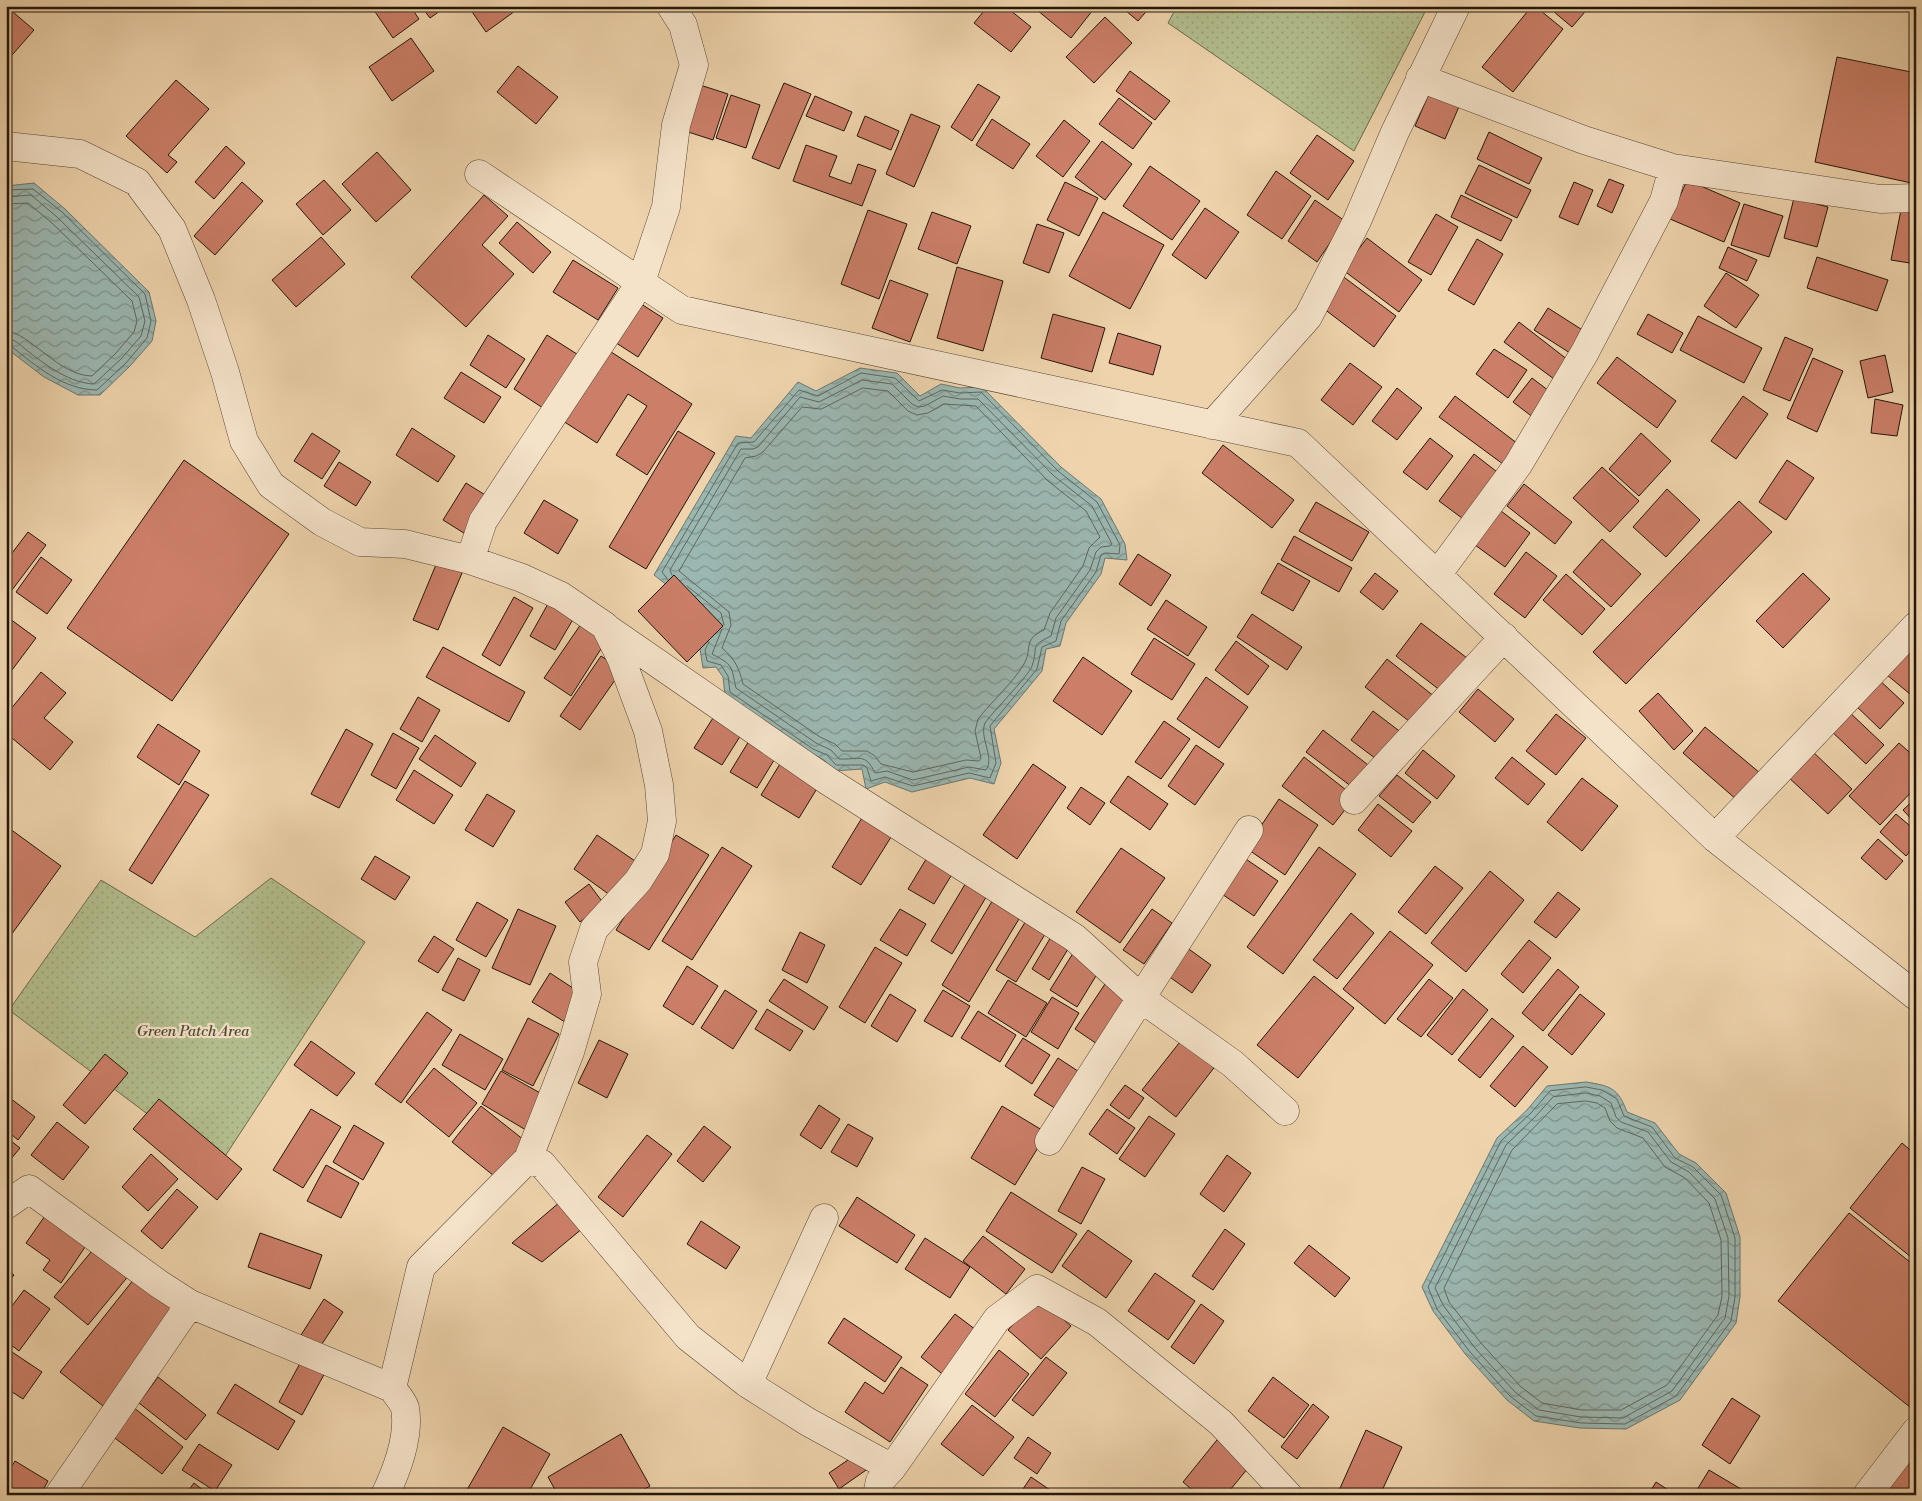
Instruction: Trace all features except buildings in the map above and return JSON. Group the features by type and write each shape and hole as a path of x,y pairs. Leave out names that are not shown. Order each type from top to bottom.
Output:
{"street":[{"path":"470,560 483,521 641,282 666,207 676,125 694,65 683,25 671,6"},
{"path":"1212,425 1308,317 1357,221 1394,132 1456,6"},
{"path":"1420,78 1584,140 1673,168 1880,199 1916,198"},
{"path":"6,146 80,154 137,182 172,228 216,345 244,441 271,485 322,522 360,542 405,544 470,560 522,578 561,596 828,781 1075,938 1142,999 1233,1064 1285,1112"},
{"path":"1437,574 1518,465 1585,352 1664,201 1673,168"},
{"path":"479,174 682,310 1298,443 1715,838 1916,996"},
{"path":"392,1388 420,1267 528,1159 570,1052 586,994 583,962 594,929 638,881 655,854 662,821 659,785 648,731 625,667 605,626"},
{"path":"1715,838 1916,626"},
{"path":"1354,800 1504,637"},
{"path":"1049,1141 1249,830"},
{"path":"528,1159 542,1164 688,1337 748,1384 808,1422 892,1468"},
{"path":"6,1204 29,1189 159,1284 190,1304 392,1388 405,1406 404,1438 392,1480 385,1495"},
{"path":"748,1384 824,1218"},
{"path":"877,1495 880,1481 892,1468 997,1319 1037,1289 1096,1322 1221,1423 1288,1495"},
{"path":"59,1495 190,1304"},
{"path":"1867,1495 1916,1431"}],"green space":[{"path":"1177,6 1428,6 1354,151 1168,23"},
{"name":"Green Patch Area","path":"271,878 365,942 218,1167 9,1010 101,880 195,937"}],"water":[{"path":"34,183 65,209 149,292 156,321 152,341 100,395 78,395 44,377 6,348 6,186"},
{"path":"860,368 897,373 920,396 941,384 960,388 982,387 1061,467 1101,499 1125,544 1127,560 1105,558 1101,574 1066,623 1060,646 1046,649 1042,671 994,729 1001,763 994,784 970,778 912,792 885,782 866,789 862,769 834,771 824,760 725,695 723,677 716,667 703,668 700,649 713,621 654,575 736,436 751,438 798,382 816,391"},
{"path":"1586,1082 1608,1087 1617,1093 1627,1112 1655,1123 1679,1154 1696,1163 1726,1193 1740,1237 1740,1297 1736,1323 1680,1400 1626,1429 1580,1428 1534,1421 1507,1400 1466,1355 1433,1311 1422,1287 1497,1138 1527,1110 1547,1086"}]}
